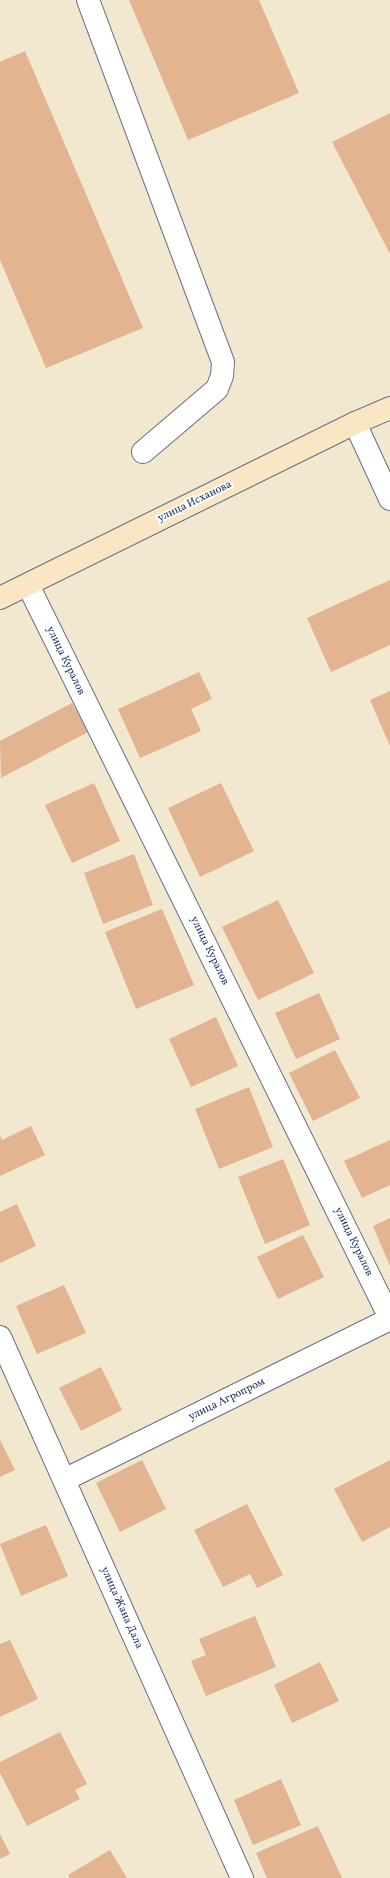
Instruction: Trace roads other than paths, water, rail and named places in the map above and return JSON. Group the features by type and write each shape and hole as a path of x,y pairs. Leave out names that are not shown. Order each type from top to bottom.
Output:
{"main road":[{"name":"улица Исханова","path":"0,598 355,423 390,408"}],"street":[{"path":"88,0 223,362 222,376 218,389 143,452"},
{"path":"355,423 390,499"},
{"name":"улица Куралов","path":"28,585 390,1318"},
{"name":"улица Агропром","path":"64,1480 390,1318"},
{"name":"улица Жана Дала","path":"0,1337 242,1878"}]}
